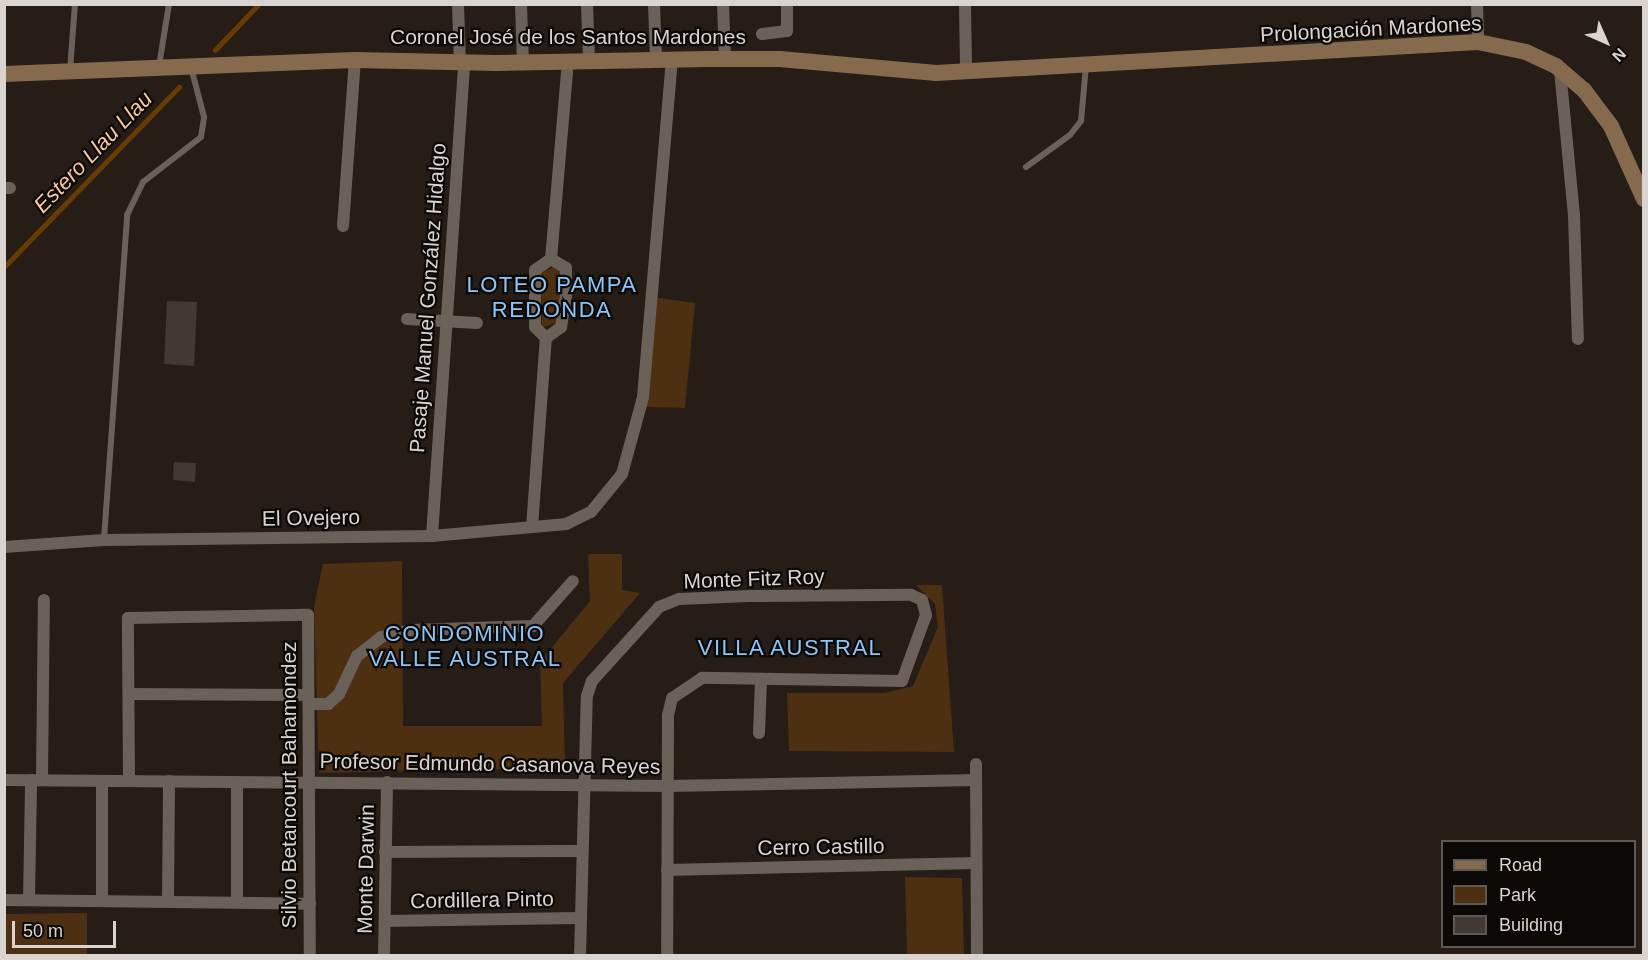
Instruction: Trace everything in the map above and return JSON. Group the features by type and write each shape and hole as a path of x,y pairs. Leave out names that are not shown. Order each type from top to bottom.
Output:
{"street":[{"name":"Pasaje Manuel González Hidalgo","path":"432,536 462,63 458,4"},
{"path":"521,4 523,63"},
{"path":"587,4 589,63"},
{"path":"654,4 664,59"},
{"path":"723,4 725,59"},
{"path":"762,34 787,31 787,4"},
{"path":"965,4 966,72"},
{"path":"1478,4 1478,42"},
{"name":"Prolongación Mardones","path":"1131,63 1478,42 1526,52 1560,70 1584,90 1611,126 1644,200"},
{"name":"El Ovejero","path":"4,547 104,540 432,536 566,524 591,512 609,495 622,474 643,396 664,59"},
{"name":"Coronel José de los Santos Mardones","path":"4,74 354,60 589,63 725,59 966,72 1131,63"},
{"path":"344,226 354,60"},
{"path":"532,527 546,338 535,327 536,270 551,259 568,62"},
{"path":"1560,70 1574,215 1578,339"},
{"path":"546,338 561,327 566,297 566,268 551,259"},
{"path":"407,319 477,323"},
{"path":"129,781 129,694 309,700 328,705 339,694 357,656 381,637 411,630 533,626 573,581"},
{"name":"Monte Fitz Roy","path":"580,956 583,784 592,681 659,607 679,599 911,595 922,600 926,615 903,681 761,680"},
{"path":"29,900 37,780 44,600"},
{"name":"Silvio Betancourt Bahamondez","path":"129,694 128,618 308,615 310,956"},
{"path":"667,956 667,786 672,698 702,678 761,680 759,733"},
{"path":"976,764 976,956"},
{"name":"Profesor Edmundo Casanova Reyes","path":"4,780 667,786 976,780"},
{"path":"102,780 102,901"},
{"path":"168,902 169,781"},
{"path":"237,782 237,902"},
{"name":"Monte Darwin","path":"384,956 387,782"},
{"path":"385,852 581,851"},
{"name":"Cerro Castillo","path":"667,870 976,863"},
{"path":"4,900 310,904"},
{"name":"Cordillera Pinto","path":"385,921 581,918"}],"lane":[{"path":"70,71 75,4"},
{"path":"159,68 169,4"},
{"path":"1026,167 1081,121 1086,65"},
{"path":"104,540 127,215 143,182 201,137 204,117 191,66"}],"green space":[{"path":"555,266 562,273 560,321 542,328 541,273"},
{"path":"652,297 695,303 685,408 645,407"},
{"path":"588,554 622,554 622,590 640,593 563,683 565,768 319,773 314,607 323,564 402,561 403,726 542,726 540,662 590,601"},
{"path":"916,585 942,585 954,752 789,751 787,693 885,693 913,686 938,627 935,604"},
{"path":"905,877 962,878 964,955 907,955"},
{"path":"87,913 87,955 5,955 5,914"}],"building":[{"path":"167,301 197,302 194,366 164,364"},
{"path":"174,462 196,463 195,482 173,480"}],"waterway":[{"name":"Estero Llau Llau","path":"215,50 259,4"},
{"name":"Estero Llau Llau","path":"4,267 179,87"}],"district":[{"name":"LOTEO PAMPA REDONDA","path":"552,296"},
{"name":"CONDOMINIO VALLE AUSTRAL","path":"465,646"},
{"name":"VILLA AUSTRAL","path":"790,648"}]}
